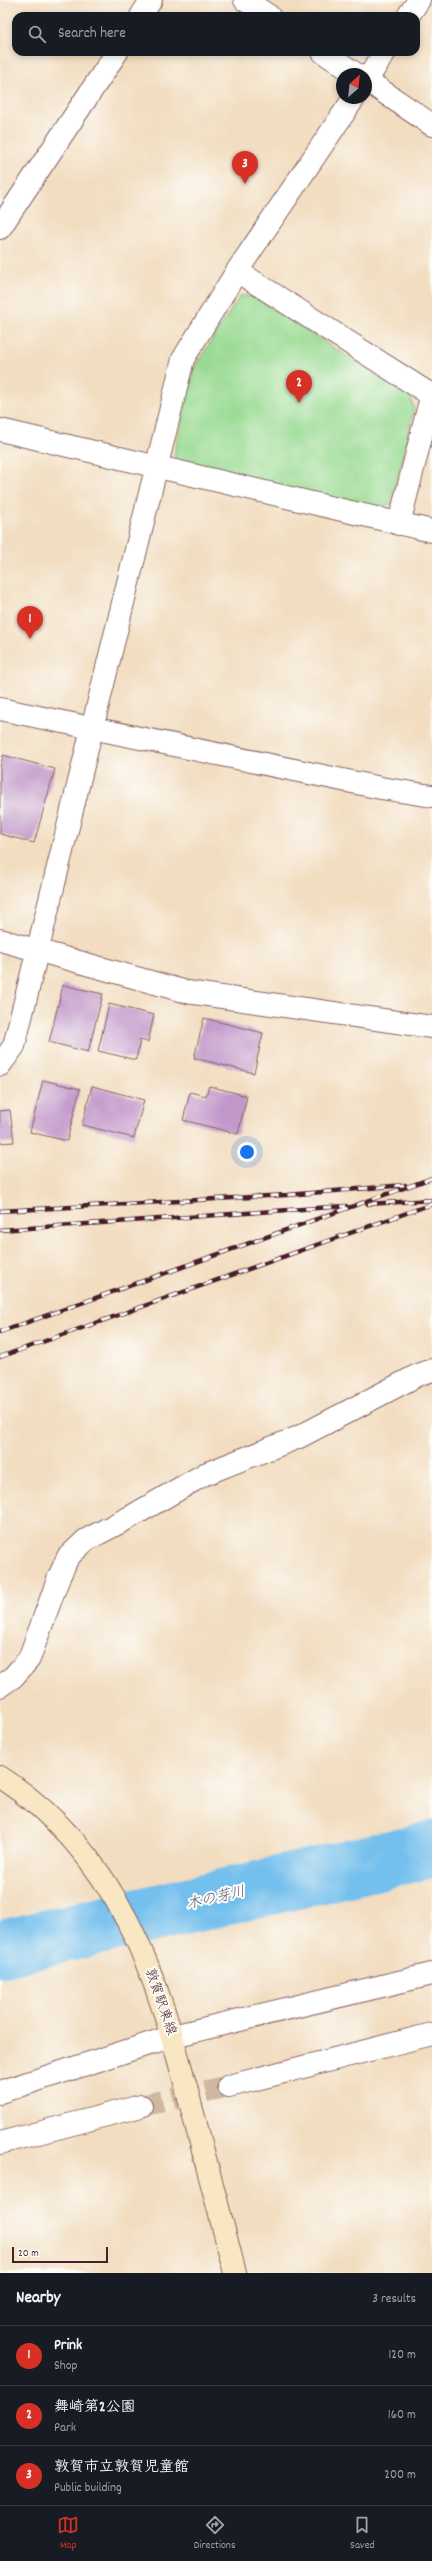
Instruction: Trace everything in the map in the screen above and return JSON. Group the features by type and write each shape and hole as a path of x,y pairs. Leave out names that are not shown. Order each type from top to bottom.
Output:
{"main road":[{"name":"敦賀駅東線","path":"0,1777 22,1792 66,1831 100,1872 130,1926 156,1982 173,2036 236,2273"}],"street":[{"path":"144,12 151,0"},
{"path":"245,0 263,12"},
{"path":"411,12 419,0"},
{"path":"0,228 114,56"},
{"path":"329,56 347,68"},
{"path":"372,72 382,56"},
{"path":"372,85 432,125"},
{"path":"0,1065 14,1046 94,730 183,359 237,271 350,104"},
{"path":"237,271 431,394 400,524"},
{"path":"0,430 400,524 432,530"},
{"path":"0,709 94,730 373,787 432,796"},
{"path":"0,940 38,952 187,992 432,1027"},
{"path":"0,1686 13,1677 29,1659 68,1557 86,1540 132,1516 205,1474 298,1437 416,1376 432,1370"},
{"path":"0,2092 173,2036 432,1974"},
{"path":"229,2086 432,2034"},
{"path":"0,2143 141,2106"}],"green space":[{"path":"240,296 252,296 411,397 414,409 391,504 376,508 182,467 174,455 194,368"}],"building":[{"path":"3,755 55,769 34,843 0,834 0,768"},
{"path":"63,985 103,994 88,1052 49,1042"},
{"path":"109,1004 154,1015 148,1042 140,1040 136,1060 98,1051"},
{"path":"204,1018 263,1033 254,1073 194,1058"},
{"path":"43,1080 80,1089 67,1141 30,1132"},
{"path":"92,1086 144,1100 134,1138 82,1125"},
{"path":"209,1086 247,1096 238,1134 183,1120 190,1092 206,1096"},
{"path":"10,1110 14,1142 0,1143 0,1111"}],"waterway":[{"name":"木の芽川","path":"0,1949 432,1849"}],"tunnel":[{"path":"141,2106 229,2086"}],"railway":[{"path":"0,1332 432,1178"},
{"path":"0,1211 287,1195 405,1185"},
{"path":"368,1204 432,1200"},
{"path":"0,1357 432,1204"},
{"path":"0,1230 346,1206"}],"place":[{"name":"敦賀市立敦賀児童館","path":"245,184"},
{"name":"舞崎第2公園","path":"299,403"},
{"name":"Prink","path":"30,639"}]}
